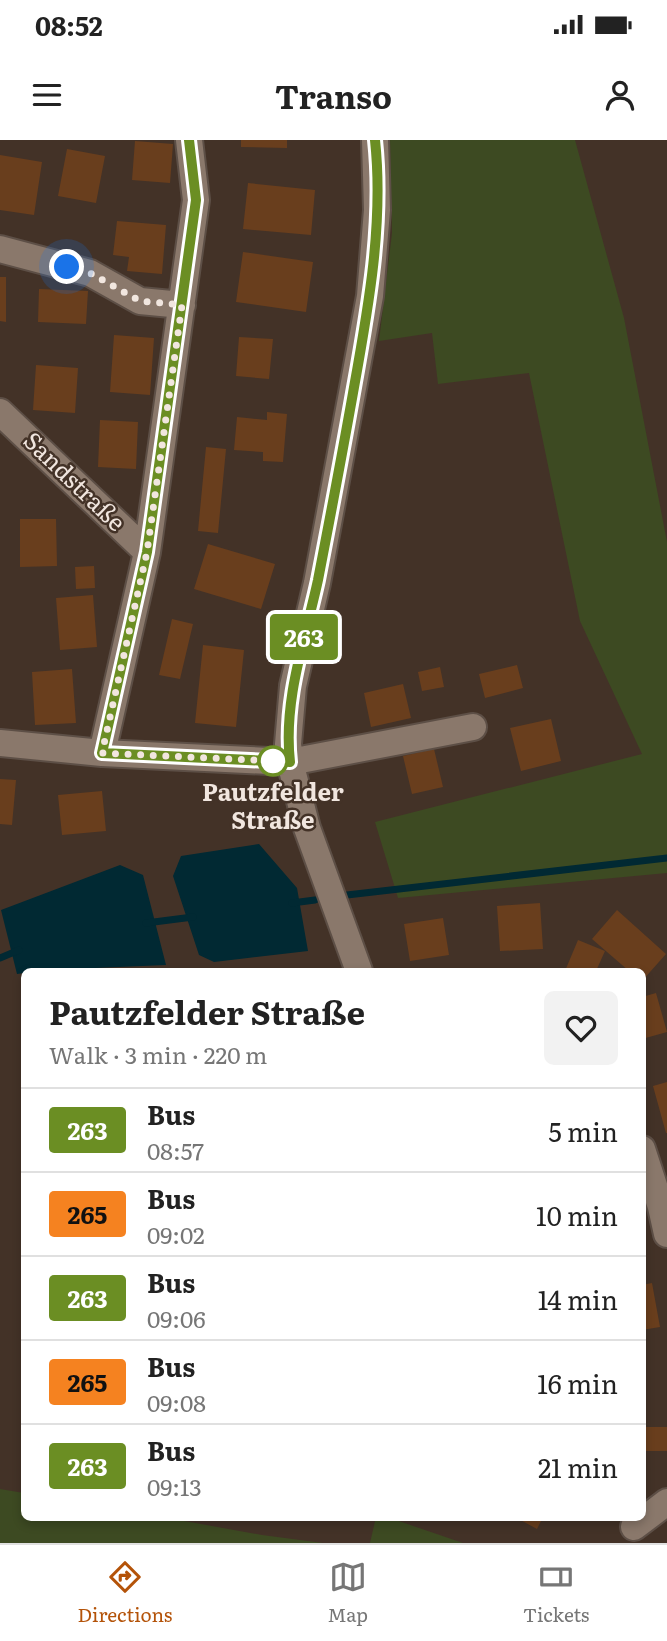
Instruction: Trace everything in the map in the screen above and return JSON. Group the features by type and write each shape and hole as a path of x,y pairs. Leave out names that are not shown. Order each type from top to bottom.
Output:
{"street":[{"path":"102,753 147,552 196,200 189,140"},
{"path":"358,968 307,828 288,744 293,685 317,583 370,296 377,210 375,140"},
{"path":"0,249 90,273 140,301 182,305"},
{"name":"Sandstraße","path":"0,412 147,552"},
{"path":"0,743 102,753 290,762 473,727"},
{"path":"646,1161 667,1234"},
{"path":"646,1520 667,1502"}],"green space":[{"path":"390,140 575,140 624,318 667,542 667,873 398,898 375,822 642,754 580,621 529,373 438,384 432,333 379,341 392,233"},
{"path":"0,1489 21,1492 21,1521 184,1521 323,1543 0,1543"},
{"path":"375,1521 399,1521 463,1543 370,1543"}],"water":[{"path":"259,844 297,888 308,951 214,962 199,955 173,876 181,856"},
{"path":"120,865 143,875 166,965 21,968 21,973 17,974 1,910"}],"building":[{"path":"241,140 287,140 287,148 241,147"},
{"path":"135,141 173,144 170,183 132,180"},
{"path":"67,149 105,156 96,203 58,196"},
{"path":"0,155 42,162 34,215 0,210"},
{"path":"248,183 315,190 311,235 243,229"},
{"path":"117,221 166,225 162,274 127,271 129,257 113,255"},
{"path":"243,252 313,262 306,312 236,302"},
{"path":"0,277 6,277 6,322 0,321"},
{"path":"39,289 88,291 86,324 38,322"},
{"path":"114,335 154,338 150,395 110,392"},
{"path":"239,337 273,339 269,379 236,376"},
{"path":"36,365 78,368 75,413 33,410"},
{"path":"267,412 287,414 283,462 263,461 263,452 234,450 237,417 267,420"},
{"path":"100,420 138,422 136,469 98,467"},
{"path":"206,447 226,449 218,533 198,531"},
{"path":"20,519 56,519 57,566 20,567"},
{"path":"208,544 275,564 261,609 194,589"},
{"path":"94,566 95,588 76,589 75,567"},
{"path":"93,595 97,647 60,650 56,598"},
{"path":"172,619 193,624 180,679 159,675"},
{"path":"203,645 244,650 236,727 195,723"},
{"path":"517,665 523,688 485,698 479,674"},
{"path":"440,667 444,687 422,691 418,672"},
{"path":"72,669 76,723 35,725 32,672"},
{"path":"403,684 411,718 371,727 364,693"},
{"path":"551,719 561,761 521,771 510,728"},
{"path":"434,749 443,787 412,794 403,756"},
{"path":"0,779 16,780 12,825 0,824"},
{"path":"102,791 106,831 62,835 58,795"},
{"path":"540,903 543,949 500,951 497,906"},
{"path":"617,910 666,954 646,976 646,968 626,968 592,939"},
{"path":"443,918 449,955 410,961 404,924"},
{"path":"578,940 605,951 597,968 566,968"},
{"path":"656,993 667,1032 646,1038 646,996"},
{"path":"667,1082 667,1133 666,1133 653,1086"},
{"path":"652,1283 660,1327 646,1329 646,1284"},
{"path":"646,1427 667,1427 667,1451 646,1451"},
{"path":"522,1521 541,1521 537,1529"}],"waterway":[{"path":"347,895 667,858"},
{"path":"292,903 315,900"},
{"path":"146,923 193,917"},
{"path":"0,958 19,950"}],"bus line":[{"name":"263","path":"189,140 196,200 147,552 102,753 290,762 288,744 293,685 317,583 370,296 377,210 375,140"}],"place":[{"name":"Pautzfelder Straße","path":"273,761"}],"route":[{"path":"67,267 90,273 140,301 182,305 147,552 102,753 273,761"}]}
